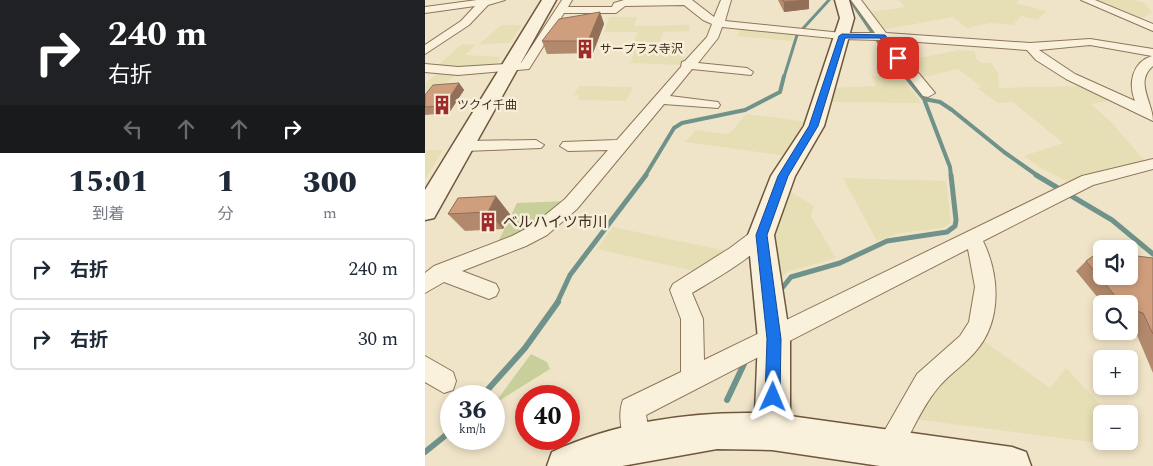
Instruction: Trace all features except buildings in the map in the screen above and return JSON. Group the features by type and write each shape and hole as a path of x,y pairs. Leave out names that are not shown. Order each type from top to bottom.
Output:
{"street":[{"path":"425,10 500,0"},
{"path":"433,278 450,267 519,242 540,230 585,188 686,66 712,38 725,0"},
{"path":"772,432 774,339 761,235 783,176 814,126 847,18 846,8 842,0"},
{"path":"856,0 877,37 928,93"},
{"path":"1086,0 1153,28"},
{"path":"425,211 510,67 541,29 557,5 615,10 618,5 623,3 686,1 707,18 718,24 842,36 976,41 1030,48 1090,42 1153,53"},
{"path":"425,50 465,23 485,2"},
{"path":"1030,48 1041,59 1058,69 1151,115"},
{"path":"1151,115 1137,86 1137,80 1142,68 1153,60"},
{"path":"686,66 747,72"},
{"path":"425,68 457,71 510,67"},
{"path":"659,98 713,105"},
{"path":"465,146 536,145"},
{"path":"568,146 621,145"},
{"path":"638,443 632,409 1066,191 1109,174 1153,164"},
{"path":"693,380 692,319 680,290 729,259 761,235"},
{"path":"887,449 927,382 973,337 984,306 986,284 983,265 972,238"},
{"path":"433,278 489,290"},
{"path":"566,466 582,458 638,443 717,431 772,432 1012,466"}],"shaded area":[{"path":"898,0 1019,0 1016,3 1046,11 1037,20 1021,16 1013,25 990,23 967,28 953,17 881,30 869,12 906,7"},
{"path":"1095,0 1133,0 1144,3 1152,12 1141,19 1134,18"},
{"path":"610,17 637,17 634,26 690,25 689,31 663,32 659,45 679,46 681,47 680,56 689,59 682,65 630,63 634,54 631,48 638,32 604,32"},
{"path":"502,25 522,25 510,43 479,44"},
{"path":"741,28 794,34 792,41 737,36"},
{"path":"462,44 476,45 465,55 501,57 496,66 461,69 436,67"},
{"path":"959,50 974,51 977,60 983,63 991,63 998,73 999,88 1087,86 1115,100 1091,104 1111,122 1145,161 1102,170 1068,182 1041,168 1024,156 1063,143 1013,102 998,103 977,88 982,87 958,69 920,78 905,61"},
{"path":"886,67 894,68 919,99 920,103 830,102 834,88 876,86 872,76 879,76 879,72 886,72"},
{"path":"440,72 457,73 425,102 425,83"},
{"path":"579,86 633,87 626,101 577,100 580,95 574,95"},
{"path":"746,114 808,122 787,156 685,142 696,130 725,134 731,132"},
{"path":"425,150 443,150 425,179"},
{"path":"843,178 946,181 951,223 943,228 900,233 877,241"},
{"path":"787,190 814,206 811,216 836,258 787,272 779,281 774,257 775,234 778,215"},
{"path":"613,227 731,252 698,272 597,249"},
{"path":"978,337 1050,388 1066,368 1101,405 1093,405 1093,442 914,419 931,388"}],"green space":[{"path":"567,201 538,226 497,244 517,203"},
{"path":"531,354 547,362 550,369 524,385 515,385 515,391 505,397 505,389"}],"waterway":[{"path":"784,77 797,35 829,0"},
{"path":"850,0 879,43 906,77"},
{"path":"645,176 674,128 682,123 745,110 780,92 784,76"},
{"path":"905,76 924,99"},
{"path":"924,99 940,102 952,110 1004,152 1038,176"},
{"path":"924,99 950,167 951,176"},
{"path":"557,303 570,275 646,175"},
{"path":"779,292 791,277 840,263 887,241 947,232 955,226 956,220 951,175"},
{"path":"1036,175 1112,220 1153,254"},
{"path":"492,385 525,348 558,302"},
{"path":"727,400 744,364"},
{"path":"425,452 440,440"}],"place":[{"name":"サープラス寺沢","path":"585,49"},
{"name":"ツクイ千曲","path":"442,105"},
{"name":"ベルハイツ市川","path":"488,222"}],"route":[{"path":"773,397 774,339 761,235 773,200 783,176 814,126 842,36 882,36 898,58"}]}
